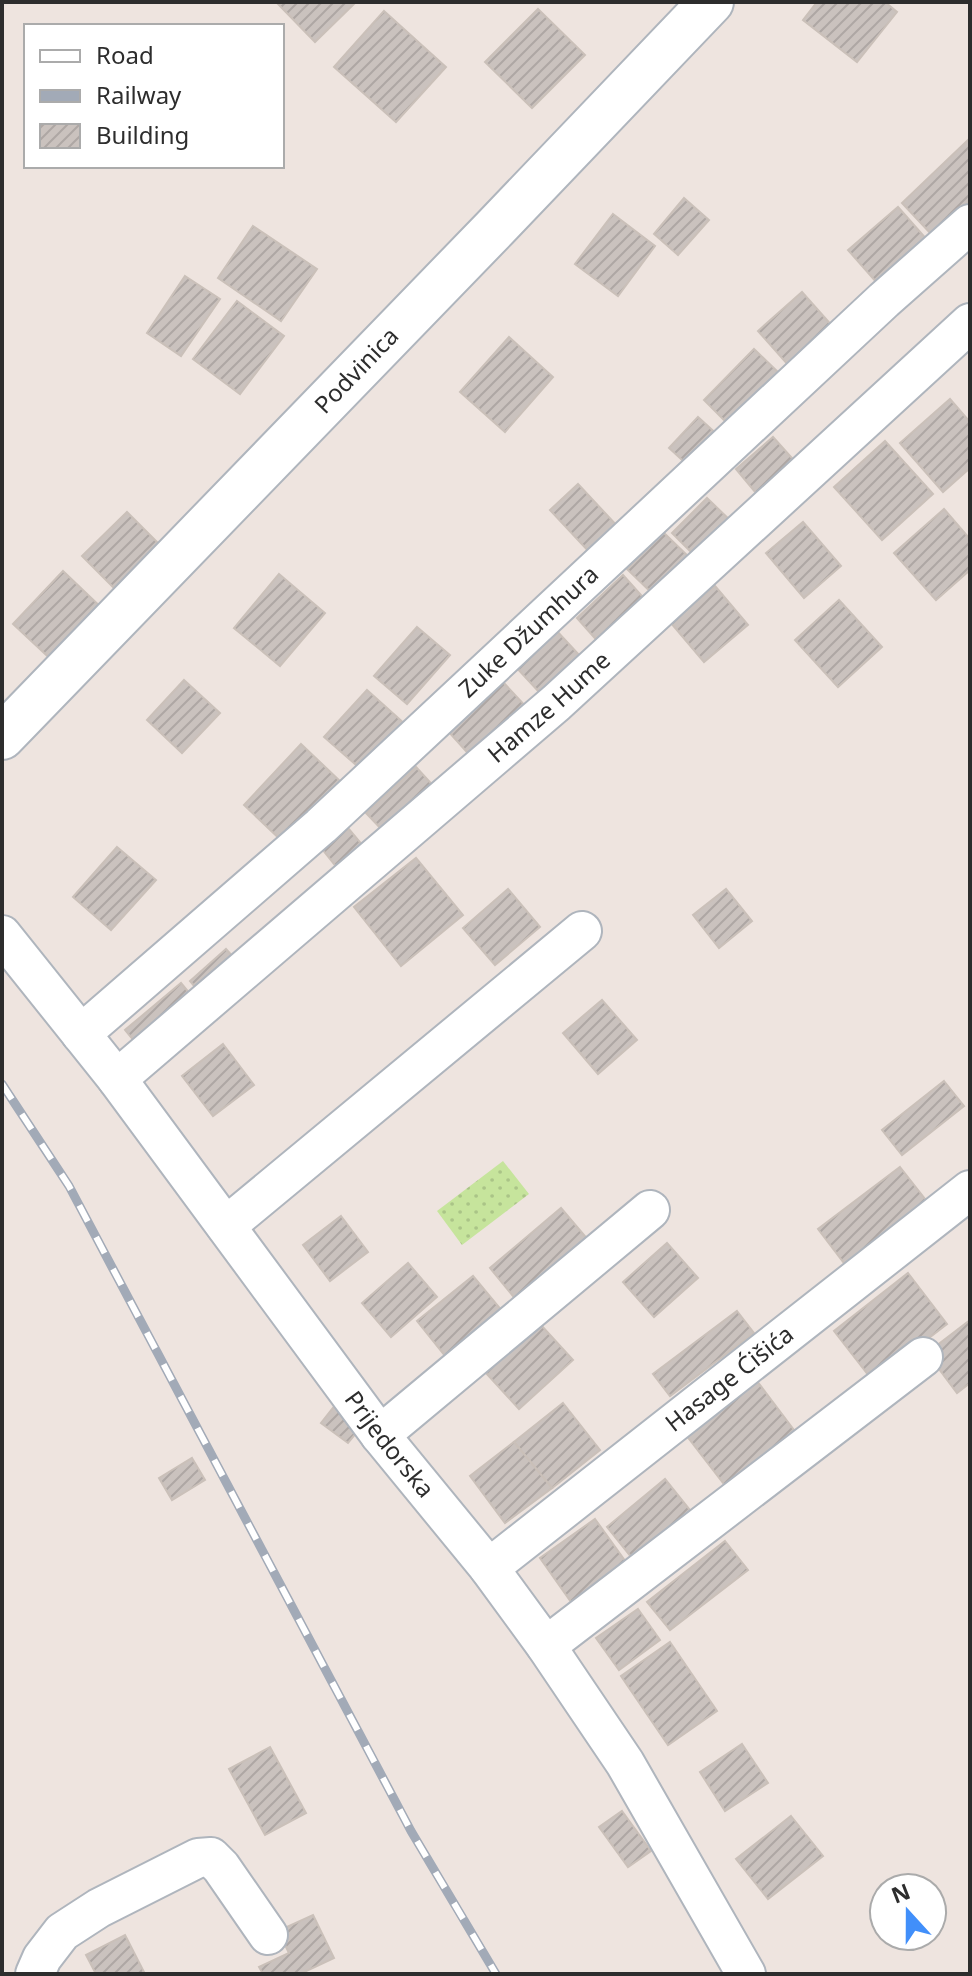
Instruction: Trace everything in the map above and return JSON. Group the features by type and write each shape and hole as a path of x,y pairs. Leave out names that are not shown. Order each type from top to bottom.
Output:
{"street":[{"name":"Podvinica","path":"2,737 711,2"},
{"name":"Zuke Džumhura","path":"81,1034 321,826 884,300 970,224"},
{"name":"Hamze Hume","path":"117,1079 556,703 970,323"},
{"path":"226,1226 582,931"},
{"name":"Prijedorska","path":"2,935 117,1079 380,1435 489,1568 546,1646 625,1763 746,1974"},
{"name":"Hasage Ćišića","path":"489,1568 970,1190"},
{"path":"380,1435 650,1210"},
{"path":"546,1646 923,1357"},
{"path":"35,1974 42,1958 62,1932 135,1888 198,1858 211,1857 221,1867 268,1935"}],"green space":[{"path":"503,1161 529,1194 462,1245 437,1211"}],"building":[{"path":"356,2 315,42 278,4"},
{"path":"817,2 885,2 897,12 857,62 803,20"},
{"path":"538,9 585,55 532,108 485,62"},
{"path":"384,11 446,67 396,122 334,67"},
{"path":"970,138 970,201 933,236 902,203"},
{"path":"684,198 709,220 678,255 654,234"},
{"path":"898,207 928,241 878,284 848,250"},
{"path":"613,214 655,246 618,296 575,264"},
{"path":"253,226 317,269 281,321 218,278"},
{"path":"185,276 220,299 181,356 147,333"},
{"path":"802,292 834,328 790,367 758,331"},
{"path":"237,301 284,336 240,394 193,359"},
{"path":"509,337 553,377 505,432 460,392"},
{"path":"754,349 779,373 728,424 704,400"},
{"path":"950,399 970,422 970,468 943,492 900,443"},
{"path":"698,417 720,437 691,468 669,448"},
{"path":"773,437 799,466 761,499 736,469"},
{"path":"885,441 933,494 882,540 834,487"},
{"path":"578,484 620,529 593,556 550,510"},
{"path":"707,498 735,525 700,561 672,533"},
{"path":"944,509 970,539 970,570 936,600 894,553"},
{"path":"127,512 163,548 118,592 82,556"},
{"path":"803,522 841,566 804,598 766,553"},
{"path":"663,532 692,560 656,597 627,569"},
{"path":"63,571 106,612 57,665 13,624"},
{"path":"279,574 325,613 280,666 234,628"},
{"path":"623,575 648,603 601,645 577,618"},
{"path":"715,586 748,625 704,662 671,623"},
{"path":"839,600 882,647 838,687 795,640"},
{"path":"417,627 450,655 407,704 374,676"},
{"path":"555,629 580,656 540,693 515,666"},
{"path":"184,680 220,713 182,753 147,720"},
{"path":"503,682 529,710 474,760 448,731"},
{"path":"367,690 406,725 363,771 324,737"},
{"path":"301,744 341,782 284,843 244,805"},
{"path":"416,767 437,790 387,835 366,813"},
{"path":"348,828 368,852 342,874 322,849"},
{"path":"117,847 156,880 111,930 73,897"},
{"path":"416,858 463,915 401,966 354,907"},
{"path":"508,889 540,927 495,965 463,928"},
{"path":"726,889 752,921 719,948 693,915"},
{"path":"226,949 243,968 206,1000 190,981"},
{"path":"181,983 200,1006 144,1053 125,1030"},
{"path":"602,1000 637,1040 598,1074 563,1033"},
{"path":"223,1044 254,1085 213,1116 182,1076"},
{"path":"944,1081 964,1106 902,1155 882,1130"},
{"path":"900,1167 929,1204 847,1267 818,1229"},
{"path":"561,1208 589,1241 517,1301 490,1268"},
{"path":"341,1216 368,1252 330,1281 303,1245"},
{"path":"667,1243 698,1278 654,1317 623,1282"},
{"path":"408,1263 437,1297 391,1337 362,1303"},
{"path":"908,1273 947,1324 873,1381 834,1331"},
{"path":"473,1276 503,1312 446,1357 417,1321"},
{"path":"737,1311 754,1333 670,1396 653,1374"},
{"path":"970,1320 970,1383 957,1393 927,1353"},
{"path":"540,1324 573,1360 519,1409 486,1373"},
{"path":"757,1381 797,1434 727,1488 686,1435"},
{"path":"340,1399 367,1420 348,1443 321,1423"},
{"path":"563,1403 600,1450 552,1488 514,1442"},
{"path":"514,1442 552,1488 505,1523 470,1476"},
{"path":"192,1458 205,1480 172,1500 159,1478"},
{"path":"665,1479 694,1515 636,1563 607,1527"},
{"path":"595,1519 631,1569 576,1609 540,1558"},
{"path":"725,1541 748,1570 670,1630 647,1602"},
{"path":"638,1609 660,1640 619,1670 596,1638"},
{"path":"670,1642 717,1711 668,1745 621,1676"},
{"path":"742,1744 768,1783 725,1811 700,1772"},
{"path":"270,1747 306,1813 265,1835 229,1769"},
{"path":"622,1811 651,1851 628,1867 599,1827"},
{"path":"791,1816 823,1856 768,1899 736,1859"},
{"path":"313,1915 334,1958 300,1974 263,1974 259,1967 289,1953 278,1931"},
{"path":"125,1935 145,1974 96,1974 86,1955"}],"railway":[{"path":"2,1084 69,1186 411,1831 496,1974"}]}
